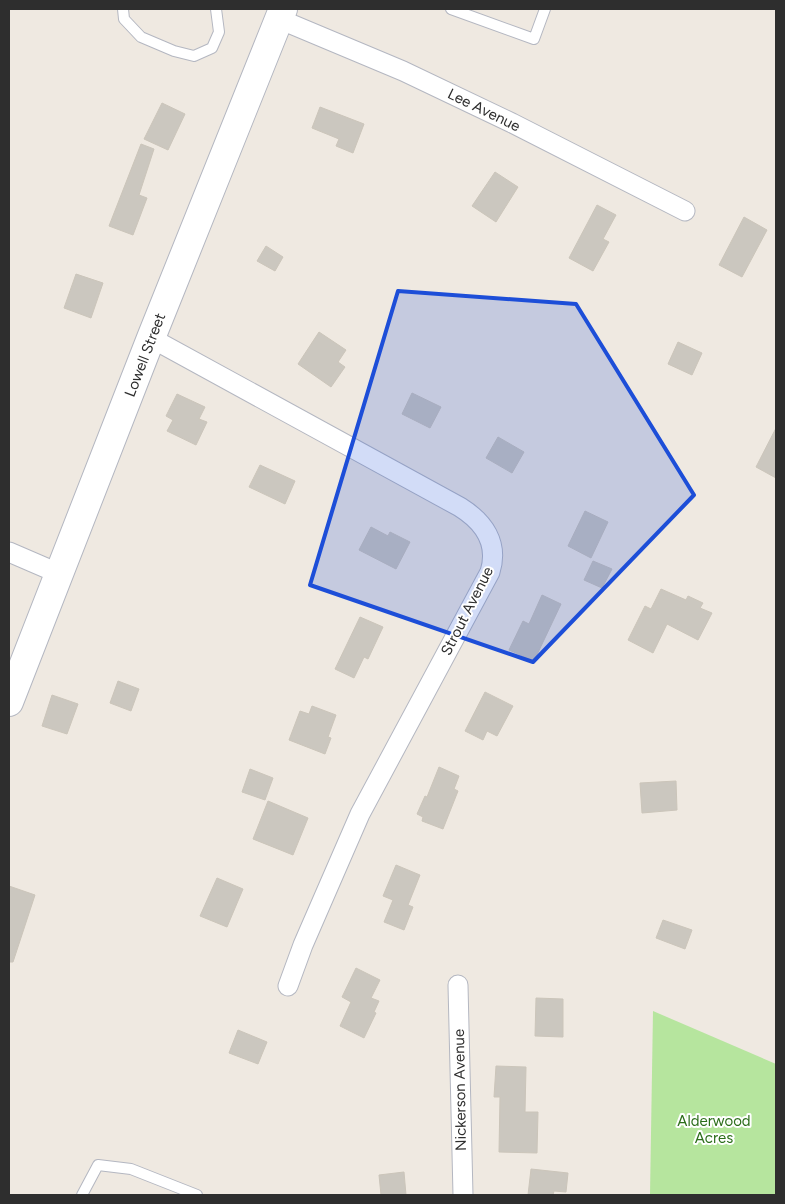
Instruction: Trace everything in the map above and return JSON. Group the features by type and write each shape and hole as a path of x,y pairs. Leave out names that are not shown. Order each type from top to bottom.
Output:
{"main road":[{"name":"Lowell Street","path":"9,702 151,338 281,14"}],"street":[{"name":"Lee Avenue","path":"281,14 512,123 685,210"},
{"name":"Strout Avenue","path":"151,338 460,506 482,524 492,544 493,555 490,572 360,814 303,945 288,986"},
{"path":"9,552 60,574"},
{"name":"Nickerson Avenue","path":"458,985 463,1195"}],"lane":[{"path":"123,9 124,19 141,37 194,56 212,48 219,32 216,9"},
{"path":"451,9 534,39 545,9"},
{"path":"82,1195 98,1166 131,1169 197,1195"}],"highlighted area":[{"path":"398,291 576,304 694,495 533,662 310,585"}],"green space":[{"name":"Alderwood Acres","path":"653,1011 776,1064 776,1195 650,1195"}],"building":[{"path":"162,103 185,114 168,150 144,139"},
{"path":"320,107 364,124 353,153 336,146 339,139 312,128"},
{"path":"141,144 154,149 139,195 147,198 133,235 109,226"},
{"path":"495,172 518,187 496,222 472,206"},
{"path":"597,205 616,215 603,239 609,242 593,271 569,258"},
{"path":"744,217 767,230 742,277 719,265"},
{"path":"266,246 283,257 275,271 257,261"},
{"path":"76,274 103,283 91,318 64,308"},
{"path":"319,332 346,350 338,362 345,367 331,387 298,364"},
{"path":"678,342 702,353 692,375 668,364"},
{"path":"412,393 441,407 430,428 402,414"},
{"path":"177,394 205,407 199,419 207,422 196,445 167,431 173,420 166,416"},
{"path":"776,428 776,478 756,467"},
{"path":"498,437 524,452 512,473 486,458"},
{"path":"260,465 295,481 285,504 249,487"},
{"path":"585,511 608,522 591,558 568,546"},
{"path":"371,527 388,536 390,532 410,542 396,569 359,550"},
{"path":"593,561 612,569 602,588 584,580"},
{"path":"661,589 686,600 688,596 703,603 700,608 712,613 698,640 667,624 653,653 628,640 645,606 651,609"},
{"path":"542,595 561,604 534,661 509,650 523,621 529,624"},
{"path":"360,617 383,627 368,659 364,657 354,678 335,669"},
{"path":"118,681 139,689 131,711 110,703"},
{"path":"485,692 513,706 497,736 487,731 483,740 465,731"},
{"path":"52,695 78,704 67,734 42,726"},
{"path":"312,706 336,715 328,737 331,738 325,754 289,740 300,711 309,714"},
{"path":"439,767 459,776 454,789 458,791 443,829 422,821 423,817 417,814 425,796 427,797"},
{"path":"250,769 273,778 265,800 242,792"},
{"path":"676,781 677,810 642,813 640,783"},
{"path":"268,801 308,818 293,855 253,839"},
{"path":"396,865 420,875 408,905 413,907 404,930 384,922 393,900 383,896"},
{"path":"217,878 243,889 227,927 200,916"},
{"path":"9,886 35,895 13,962 9,962"},
{"path":"663,920 692,930 685,949 656,938"},
{"path":"356,968 380,980 371,998 379,1001 374,1012 376,1013 364,1038 340,1026 351,1002 342,997"},
{"path":"536,998 563,999 563,1037 535,1036"},
{"path":"238,1030 267,1042 258,1064 229,1053"},
{"path":"496,1066 526,1067 525,1112 538,1112 537,1153 499,1152 500,1097 494,1097"},
{"path":"531,1169 568,1173 566,1192 554,1191 553,1195 528,1195"},
{"path":"404,1172 406,1195 381,1195 379,1175"}]}
